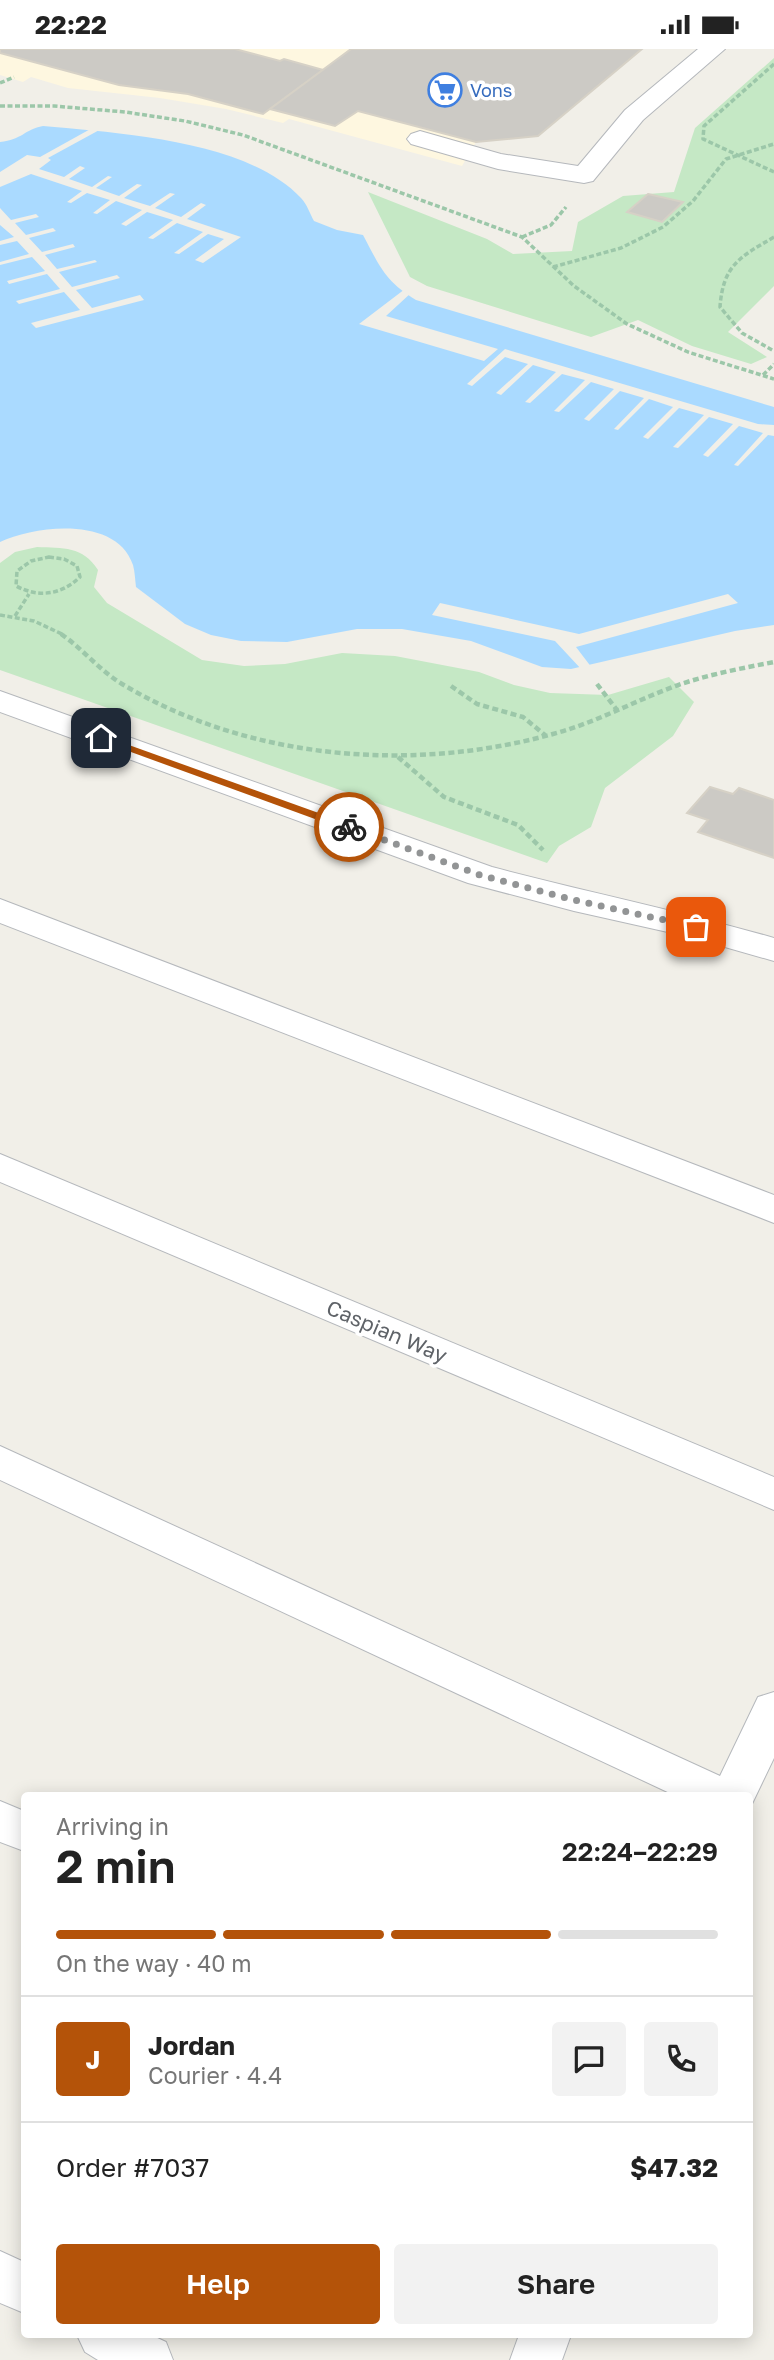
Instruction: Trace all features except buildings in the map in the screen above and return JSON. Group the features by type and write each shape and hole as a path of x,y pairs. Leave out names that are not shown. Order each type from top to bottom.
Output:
{"street":[{"path":"420,139 498,161 584,175 634,115 713,49"},
{"path":"0,701 480,875 574,900 696,927 774,950"},
{"path":"0,910 774,1210"},
{"name":"Caspian Way","path":"0,1167 774,1495"},
{"path":"0,1462 711,1792"},
{"path":"735,1792 774,1710"},
{"path":"0,1820 21,1830"},
{"path":"0,2276 21,2288"},
{"path":"108,2338 148,2360"},
{"path":"536,2360 544,2338"}],"path":[{"path":"774,64 704,126 702,139 774,172"},
{"path":"0,83 13,77"},
{"path":"0,106 54,106 125,112 186,121 243,135 522,237 552,267 610,313 658,339 774,379"},
{"path":"552,267 621,248 663,227 693,201 726,159 774,144"},
{"path":"522,237 551,225 563,213 584,175"},
{"path":"774,237 732,264 721,282 720,307 742,333 774,351"},
{"path":"762,376 774,364"},
{"path":"57,558 77,566 80,577 71,587 55,593 29,594 16,586 16,581 17,571 32,561 57,558"},
{"path":"15,616 29,594"},
{"path":"0,615 40,622 63,634 105,673 157,704 218,728 274,743 398,757 456,752 545,736 601,719 682,684 774,662"},
{"path":"597,684 617,710"},
{"path":"451,686 477,704 523,717 545,736"},
{"path":"398,757 444,797 518,825 558,864 574,900"}],"shaded area":[{"path":"0,49 642,49 538,136 476,142 462,166 289,119 283,123 226,109 160,98 68,88 31,77 23,82 0,75"}],"green space":[{"path":"774,58 774,286 728,332 767,357 751,364 692,346 638,320 591,337 427,286 410,277 368,192 487,239 513,254 572,251 578,222 623,196 674,192 695,128"},
{"path":"37,547 72,550 86,556 98,570 94,587 107,603 202,660 244,666 285,664 342,653 395,656 479,672 514,685 550,693 608,695 669,677 694,702 673,736 605,788 591,827 559,846 547,863 0,670 0,563 15,552"}],"water":[{"path":"43,126 180,143 248,163 277,179 301,198 314,221 337,230 363,235 384,272 416,300 774,407 774,625 735,631 571,669 542,667 471,641 402,629 357,629 287,642 241,641 211,635 185,624 136,587 133,565 124,549 111,538 74,529 54,529 15,536 0,542 0,142"}],"pier":[{"path":"94,127 103,128 48,158 51,160 39,169 64,177 80,166 85,168 69,179 92,187 108,176 112,177 96,188 119,196 137,184 142,185 124,198 150,206 170,193 175,194 155,208 181,217 201,203 206,205 187,219 241,237 203,263 195,260 224,239 208,234 179,254 174,253 203,232 177,223 153,239 148,238 173,220 147,212 126,226 121,224 142,210 116,201 97,214 93,213 110,200 87,193 71,203 67,202 82,191 31,174 0,187 0,172 27,155 40,157"},
{"path":"0,208 11,220 36,214 39,217 15,223 26,235 53,228 56,231 29,238 42,252 73,244 75,247 45,255 57,269 95,260 97,262 59,272 72,287 117,275 120,278 76,290 92,308 140,295 144,300 36,328 31,323 80,310 64,292 19,304 16,301 60,289 47,274 9,284 7,281 45,271 32,257 0,265 0,262 29,254 17,241 0,245 0,241 14,237 0,225"},
{"path":"405,289 411,293 386,316 498,349 484,361 359,324"},
{"path":"505,349 758,424 774,425 774,436 768,435 738,466 734,465 763,433 739,426 708,457 703,455 733,424 709,417 678,448 673,447 704,415 679,408 648,439 643,437 673,407 649,399 618,430 614,429 644,398 620,391 589,421 584,419 614,389 591,382 559,412 554,411 585,380 562,374 530,403 525,402 556,372 533,365 501,395 496,393 528,364 505,357 472,386 467,384"},
{"path":"728,594 738,603 576,647 592,668 582,670 555,641 432,615 440,603 579,634"}],"way so far":[{"path":"349,827 480,875 574,900 696,927"}],"place":[{"name":"Vons","path":"445,90"}],"route":[{"path":"101,738 349,827"}]}
